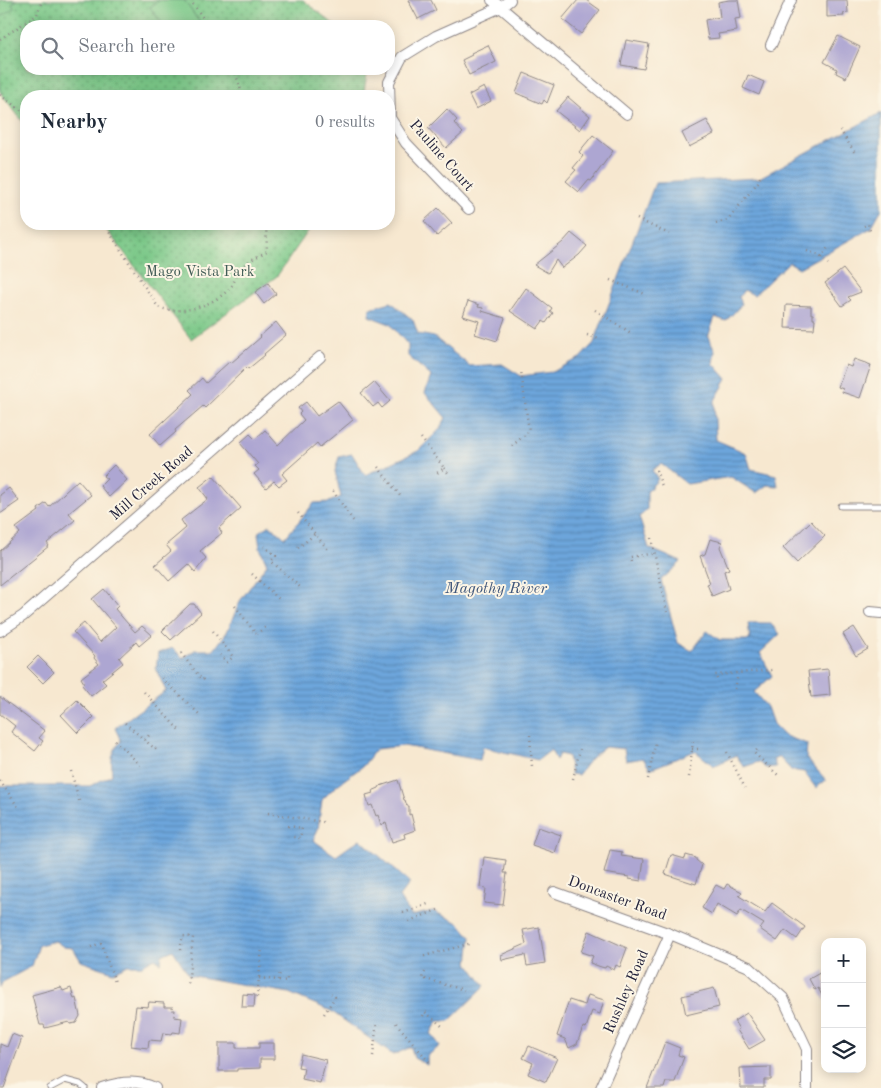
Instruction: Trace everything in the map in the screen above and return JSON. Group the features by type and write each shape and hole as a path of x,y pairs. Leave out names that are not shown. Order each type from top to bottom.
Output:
{"street":[{"path":"492,0 627,114"},
{"name":"Pauline Court","path":"395,70 402,57 436,36 501,7 510,0"},
{"path":"771,45 791,0"},
{"name":"Pauline Court","path":"389,90 389,82 393,75"},
{"name":"Pauline Court","path":"395,126 406,143 469,210"},
{"name":"Mill Creek Road","path":"0,631 23,616 320,357"},
{"path":"870,612 881,613"},
{"name":"Doncaster Road","path":"554,892 670,934"},
{"path":"670,934 749,967 783,998 807,1050 807,1088"},
{"name":"Rushley Road","path":"601,1088 670,934"},
{"path":"102,1088 114,1084 134,1083 155,1088"}],"lane":[{"path":"842,506 881,506"},
{"path":"50,1088 65,1080 80,1084 85,1088"}],"path":[{"path":"29,20 37,15 42,0"},
{"path":"190,0 205,20"},
{"path":"0,39 20,26"},
{"path":"236,75 241,90"},
{"path":"0,95 20,110"},
{"path":"840,130 856,153"},
{"path":"716,223 728,220 758,182 761,175"},
{"path":"637,219 669,234"},
{"path":"864,226 868,224 871,234"},
{"path":"108,230 152,300 158,307 164,310 201,308 218,299 231,287 241,268 267,251 266,230"},
{"path":"822,258 828,247"},
{"path":"807,251 819,255 828,264"},
{"path":"610,280 645,294"},
{"path":"595,310 631,333"},
{"path":"587,336 600,339"},
{"path":"512,446 528,431 521,371"},
{"path":"421,438 449,474"},
{"path":"378,466 401,498"},
{"path":"437,474 444,468"},
{"path":"656,470 662,486"},
{"path":"333,491 354,522"},
{"path":"298,513 329,551"},
{"path":"298,548 315,534"},
{"path":"651,538 667,612"},
{"path":"264,546 276,556 271,560 300,587"},
{"path":"631,561 630,557 656,553"},
{"path":"252,574 280,600"},
{"path":"235,606 256,634 267,626"},
{"path":"212,631 233,657 227,662 220,655"},
{"path":"181,653 202,680 206,678"},
{"path":"716,679 716,675 772,670"},
{"path":"734,689 738,673"},
{"path":"162,678 199,714"},
{"path":"144,692 180,731"},
{"path":"124,723 155,749 158,746"},
{"path":"145,740 149,735"},
{"path":"530,735 532,767"},
{"path":"115,740 140,765"},
{"path":"648,779 656,740"},
{"path":"689,777 693,741"},
{"path":"692,748 700,749"},
{"path":"573,779 580,749"},
{"path":"757,750 754,753 778,775"},
{"path":"727,752 745,788"},
{"path":"71,771 80,804"},
{"path":"0,782 18,807"},
{"path":"268,813 323,822"},
{"path":"288,826 302,828 300,838 293,837"},
{"path":"402,913 428,904"},
{"path":"409,921 440,909"},
{"path":"180,950 183,936 194,937 188,987"},
{"path":"91,947 101,943 114,982"},
{"path":"424,956 472,943"},
{"path":"257,997 262,949"},
{"path":"268,979 269,972"},
{"path":"425,972 422,978 464,990"},
{"path":"278,980 280,973"},
{"path":"259,978 287,981 287,975"},
{"path":"324,1014 335,997 331,994"},
{"path":"422,1016 426,1012 442,1026"},
{"path":"373,1056 377,1022"},
{"path":"396,1023 431,1064"}],"green space":[{"path":"0,0 303,0 328,20 20,20 20,75 367,75 364,90 20,90 20,118 0,92"},
{"path":"0,0 17,0 12,4 14,8 0,18"},
{"path":"160,0 184,0 198,20 160,20 150,7"},
{"name":"Mago Vista Park","path":"107,230 309,230 277,276 191,339"}],"water":[{"name":"Magothy River","path":"881,113 881,210 871,228 799,268 789,262 754,295 744,290 739,297 742,304 726,321 715,317 708,337 715,351 713,363 727,379 714,402 716,440 746,453 751,469 776,475 778,486 767,485 756,493 731,477 687,484 661,464 652,470 658,479 647,492 647,510 639,517 649,548 681,562 661,580 678,643 692,651 707,631 720,640 750,640 748,623 770,623 780,634 760,653 772,676 754,692 767,707 773,724 785,736 807,744 806,758 826,780 816,788 804,772 791,770 779,757 773,760 776,767 766,768 758,762 744,767 736,755 714,766 695,751 650,769 643,758 626,761 624,749 605,747 592,757 578,775 571,774 568,756 559,754 556,760 551,750 538,760 483,747 480,760 404,746 376,749 363,766 336,786 322,800 318,829 313,840 336,856 360,839 410,883 399,897 411,916 433,911 459,923 471,937 468,963 485,986 449,1021 438,1021 431,1033 440,1046 427,1056 427,1065 414,1058 411,1047 393,1055 331,1011 289,993 189,975 173,950 162,955 161,963 155,958 142,965 128,965 113,972 81,961 73,948 64,947 55,941 39,945 32,966 3,982 0,988 0,786 90,786 112,775 112,757 121,741 115,728 166,691 156,669 158,653 173,648 183,658 195,650 214,650 227,632 240,601 267,564 260,548 258,533 270,525 285,538 314,503 329,502 341,497 335,471 339,457 352,454 365,475 418,451 439,430 446,418 425,393 431,376 408,356 408,345 390,324 369,316 370,308 391,302 413,320 418,334 434,337 470,366 502,364 521,376 552,372 580,358 594,343 655,183 759,178"}],"building":[{"path":"408,0 431,0 436,10 418,19"},
{"path":"578,0 586,0 600,10 581,34 562,19"},
{"path":"738,0 741,18 735,19 737,31 718,34 719,38 708,39 705,20 720,17 718,2"},
{"path":"827,0 847,0 848,13 843,14 844,16 827,17"},
{"path":"838,36 860,47 846,78 836,73 837,69 824,62"},
{"path":"626,40 649,44 644,69 621,65"},
{"path":"488,45 496,62 469,75 462,60 472,55 471,53"},
{"path":"524,73 554,85 547,103 544,100 542,104 516,93"},
{"path":"748,75 764,82 759,95 743,88"},
{"path":"484,87 491,101 476,109 469,95"},
{"path":"568,97 590,116 580,130 556,111"},
{"path":"447,109 457,120 454,123 463,133 446,148 428,128"},
{"path":"707,120 714,134 689,147 682,133"},
{"path":"593,135 613,151 591,181 589,180 579,192 566,181 576,170 573,168 583,156 579,152"},
{"path":"438,208 452,223 437,236 424,221"},
{"path":"571,233 587,246 579,255 562,268 556,260 548,273 534,265 563,242"},
{"path":"843,269 861,292 848,297 851,300 842,306 825,283"},
{"path":"268,283 276,294 264,304 255,292"},
{"path":"526,288 552,308 550,311 553,313 546,323 543,321 537,329 510,311"},
{"path":"468,301 479,305 478,307 483,308 482,311 505,318 497,341 475,334 479,321 463,316"},
{"path":"786,305 811,306 811,314 813,314 813,319 815,319 814,329 785,328"},
{"path":"276,322 286,335 248,369 247,367 205,408 203,406 175,430 176,432 160,446 150,434 193,394 189,390 202,378 206,383"},
{"path":"854,359 871,365 860,398 842,392 843,389 838,387 846,365 851,367"},
{"path":"374,382 390,401 382,408 378,403 373,407 361,393"},
{"path":"338,401 353,420 320,447 317,443 282,474 287,480 279,486 274,481 266,488 254,474 259,470 255,466 258,464 240,443 250,434 255,439 265,430 278,445 304,420 299,414 301,412 298,408 306,402 317,416"},
{"path":"114,465 127,480 109,497 100,486 107,479 103,476"},
{"path":"213,476 241,508 219,528 222,533 200,551 206,558 195,572 188,564 169,581 155,565 171,551 166,545 186,528 181,520 208,499 199,487"},
{"path":"78,480 91,495 69,513 75,520 47,543 49,546 0,585 0,551 20,533 16,528 39,511 38,509 46,503 49,507"},
{"path":"9,488 19,501 0,514 0,495"},
{"path":"811,521 825,536 797,563 783,548"},
{"path":"710,539 722,542 720,547 729,569 724,571 729,589 712,596 707,584 710,583 700,556 705,554"},
{"path":"104,589 118,606 115,609 135,632 142,626 152,635 139,646 136,642 119,658 123,663 102,680 106,684 91,696 82,685 84,683 81,678 99,664 94,658 95,656 73,632 84,623 100,642 116,627 92,599"},
{"path":"190,604 194,604 201,613 171,640 162,631"},
{"path":"854,627 868,649 856,656 843,634"},
{"path":"38,656 54,672 43,683 27,667"},
{"path":"828,669 830,695 811,697 808,671"},
{"path":"0,697 45,731 39,738 43,741 35,751 11,732 15,726 0,714"},
{"path":"77,700 94,717 78,733 61,715"},
{"path":"398,780 404,800 407,806 409,806 409,815 411,814 415,830 404,834 405,838 392,842 386,823 381,825 372,805 369,806 366,795 373,793 372,791 380,786"},
{"path":"538,827 561,835 555,853 532,845"},
{"path":"610,850 622,852 621,856 644,859 641,881 604,873"},
{"path":"671,855 685,859 686,855 696,858 702,865 696,884 665,874"},
{"path":"484,857 506,860 504,873 507,873 503,905 484,903 486,888 480,887"},
{"path":"727,884 742,892 739,896 765,912 772,903 805,927 797,939 785,930 777,941 760,929 764,924 741,910 737,916 717,904 712,914 702,908 716,885 724,889"},
{"path":"539,927 545,963 527,966 525,955 502,960 501,955 526,944 523,930"},
{"path":"589,931 627,948 620,967 616,965 614,970 606,966 605,968 590,963 593,956 581,952"},
{"path":"821,972 821,994 818,988 815,990 809,979"},
{"path":"61,987 63,991 71,988 74,999 76,998 80,1016 76,1023 70,1024 69,1022 45,1028 44,1025 40,1025 32,995"},
{"path":"714,988 719,1007 686,1015 682,996"},
{"path":"243,994 255,995 254,1007 242,1007"},
{"path":"588,995 604,1000 600,1014 592,1011 586,1028 583,1027 577,1044 569,1048 565,1039 557,1036 569,1000 585,1005"},
{"path":"149,1002 164,1003 164,1007 173,1007 172,1010 175,1010 174,1017 182,1018 180,1033 163,1033 161,1041 149,1040 148,1048 131,1046 136,1006 148,1007"},
{"path":"747,1013 765,1040 749,1049 737,1030 739,1029 734,1021"},
{"path":"12,1034 22,1038 4,1088 0,1088 0,1044 7,1047"},
{"path":"665,1042 680,1048 678,1055 684,1057 675,1082 666,1082 664,1088 647,1088"},
{"path":"219,1043 236,1043 236,1048 259,1048 259,1043 274,1043 274,1059 260,1059 260,1068 219,1071"},
{"path":"529,1046 557,1058 546,1082 528,1074 533,1063 523,1058"},
{"path":"301,1054 326,1060 320,1083 302,1079 304,1068 298,1067"},
{"path":"771,1067 771,1080 764,1080 764,1088 741,1088 740,1068"}]}
